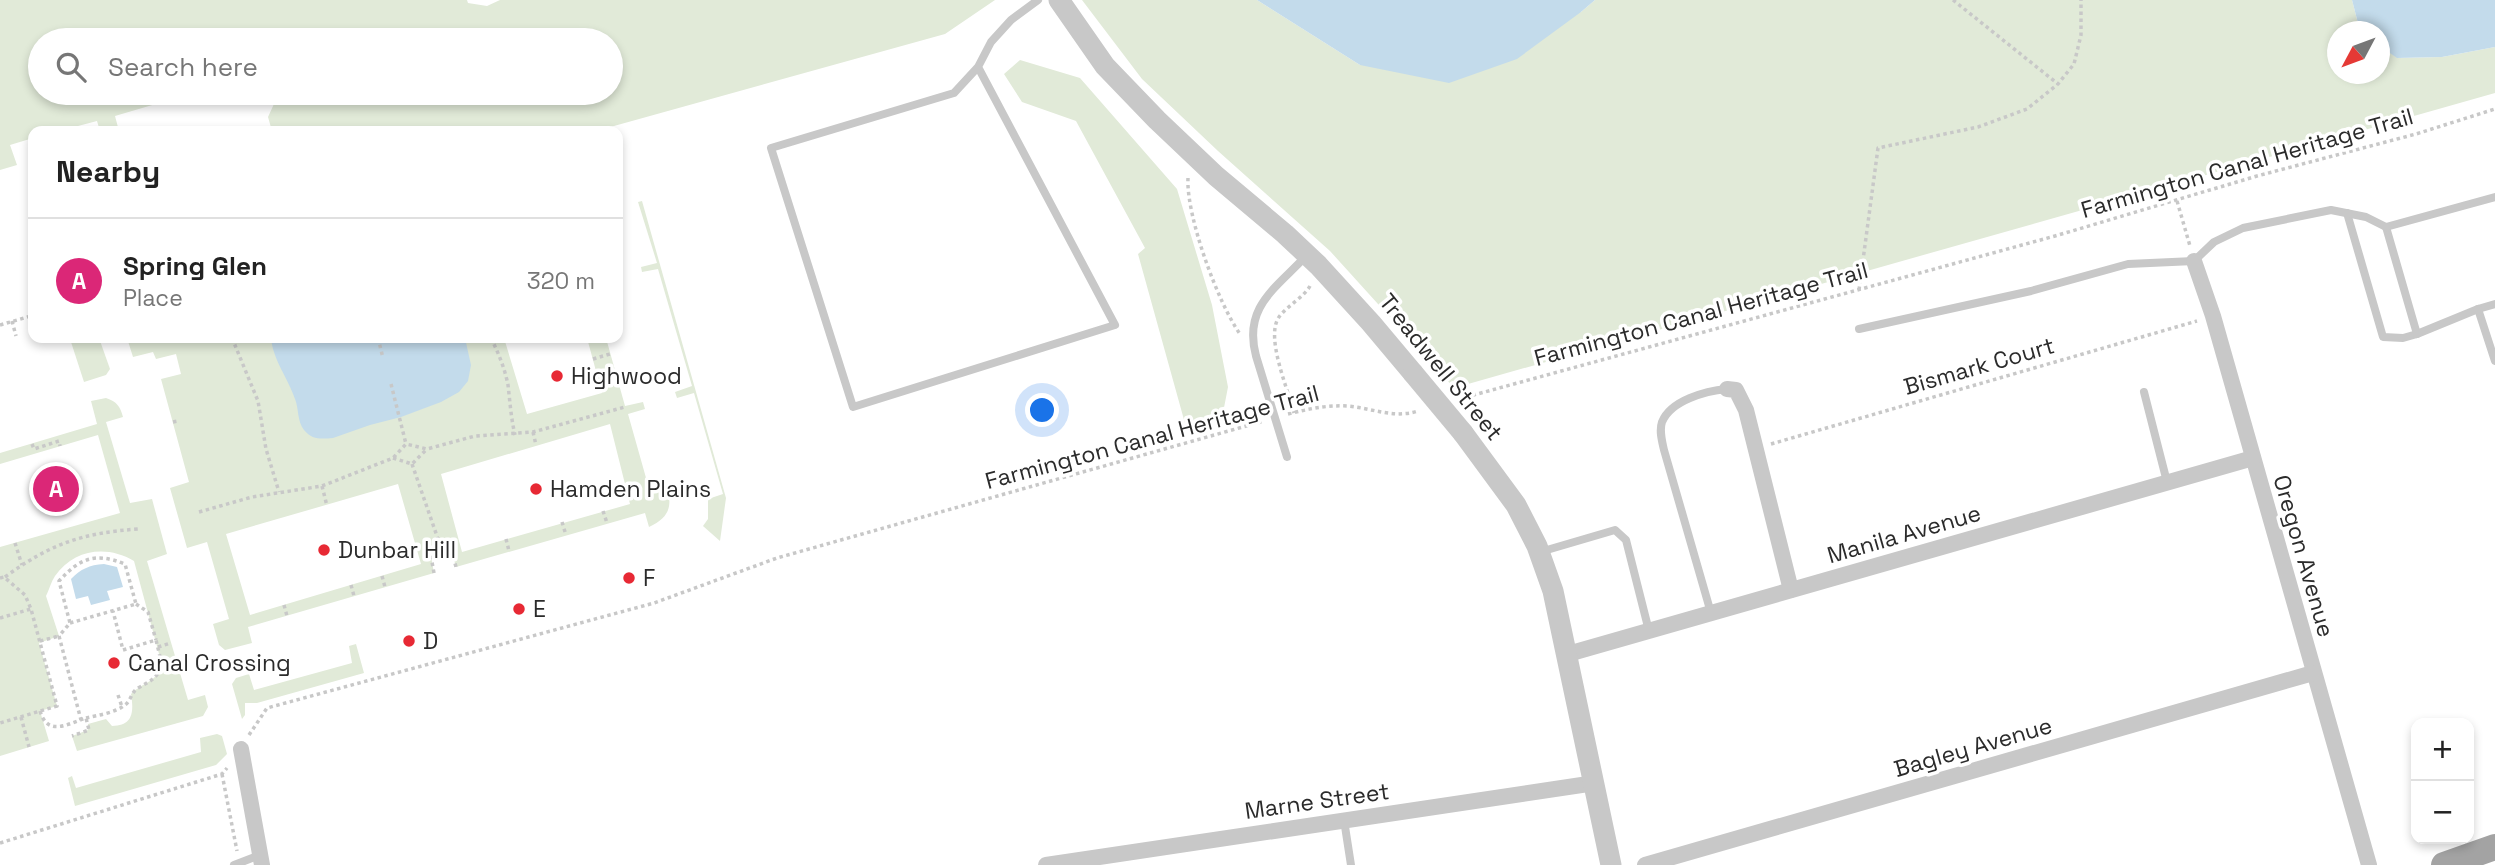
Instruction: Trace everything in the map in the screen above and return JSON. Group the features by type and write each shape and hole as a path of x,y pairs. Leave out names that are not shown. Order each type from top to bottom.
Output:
{"main road":[{"path":"2444,865 2495,847"}],"street":[{"name":"Treadwell Street","path":"1059,0 1105,66 1157,120 1301,262 1353,302 1462,433 1516,505 1540,552 1553,591 1611,865"},
{"name":"Oregon Avenue","path":"2194,261 2213,316 2369,865"},
{"path":"1727,389 1736,390 1746,410 1791,590"},
{"name":"Manila Avenue","path":"1568,654 2253,458"},
{"name":"Bagley Avenue","path":"1645,865 2313,673"},
{"path":"241,749 261,860"},
{"name":"Marne Street","path":"1046,865 1142,858 1344,820 1595,783"}],"lane":[{"path":"978,67 1115,325 853,407 771,148 954,93 978,67 990,42 1011,20 1038,0"},
{"path":"1859,329 2031,291 2127,264 2194,261 2214,242 2243,228 2331,210 2366,217 2386,228 2495,197"},
{"path":"2347,213 2383,337 2403,338 2417,334 2495,304"},
{"path":"2386,228 2417,334"},
{"path":"1287,457 1256,356 1252,325 1257,310 1301,262"},
{"path":"2478,309 2495,360"},
{"path":"1710,613 1660,436 1661,424 1674,408 1712,390 1727,389"},
{"path":"2144,392 2167,482"},
{"path":"1540,552 1615,530 1626,540 1649,631"},
{"path":"1344,820 1351,865"},
{"path":"237,864 261,860"}],"path":[{"path":"1953,0 2058,84"},
{"path":"1859,290 1878,148 1978,127 2027,109 2058,84 2074,64 2081,36 2081,0"},
{"name":"Farmington Canal Heritage Trail","path":"1454,400 1859,290 2257,176 2416,134 2495,109"},
{"path":"1188,178 1190,206 1217,289 1234,325 1256,356"},
{"path":"2177,201 2194,261"},
{"path":"1294,413 1274,342 1274,329 1284,311 1311,288 1301,262"},
{"name":"Bismark Court","path":"1756,448 2213,316"},
{"path":"0,325 28,317"},
{"path":"12,321 16,336"},
{"path":"234,343 258,401 265,449 279,492"},
{"path":"378,343 383,358"},
{"path":"494,343 508,384 509,413 515,435"},
{"path":"593,359 610,354"},
{"path":"391,384 406,444"},
{"name":"Farmington Canal Heritage Trail","path":"268,708 654,603 778,558 1294,413 1323,406 1350,406 1387,414 1410,413 1430,408"},
{"path":"406,444 427,449 475,436 533,432 625,407"},
{"path":"533,432 536,445"},
{"path":"32,443 34,449 59,441 60,446"},
{"path":"199,512 241,500 322,486 393,458 406,444"},
{"path":"412,464 427,449"},
{"path":"393,458 412,464"},
{"path":"412,464 438,539 450,545 456,567"},
{"path":"322,486 327,506"},
{"path":"603,511 607,523"},
{"path":"562,522 566,535"},
{"path":"0,723 57,706 25,594 2,578 53,547 77,537 103,531 138,529"},
{"path":"434,573 430,551 438,539"},
{"path":"506,539 509,551"},
{"path":"15,543 22,565"},
{"path":"40,711 45,723 55,727 122,708 137,688 154,680 159,674 162,665 148,612 136,604 125,564 107,557 87,559 70,569 59,581 70,623"},
{"path":"382,576 385,587"},
{"path":"351,585 354,596"},
{"path":"40,641 59,636 70,623 136,604"},
{"path":"284,605 287,617"},
{"path":"0,618 31,609"},
{"path":"113,611 122,650 156,640"},
{"path":"59,636 81,720"},
{"path":"158,647 171,643"},
{"path":"68,671 76,669"},
{"path":"118,695 122,708"},
{"path":"22,717 29,747"},
{"path":"72,736 89,730 86,718"},
{"path":"0,843 222,774 237,864"}],"green space":[{"path":"0,0 467,0 468,3 487,6 500,0 995,0 945,34 614,126 271,126 268,117 274,105 623,105 623,28 28,28 28,105 152,105 115,116 118,126 98,126 97,121 78,126 28,126 28,140 10,145 17,165 0,170"},
{"path":"1082,0 1257,0 1360,65 1581,12 1595,0 2352,0 2357,21 2327,21 2327,84 2390,84 2390,53 2398,58 2442,57 2495,47 2495,93 1454,388 1330,251 1142,79"},
{"path":"1020,60 1080,78 1177,189 1212,305 1228,387 1222,418 1186,427 1138,254 1145,248 1076,121 1022,102 1004,74"},
{"path":"642,201 726,498 720,541 703,526 708,519 708,499 723,494 694,393 677,398 675,392 692,386 658,269 642,272 641,267 657,263 638,202"},
{"path":"71,343 101,343 110,369 106,375 84,382"},
{"path":"129,343 506,343 527,414 602,393 588,343 607,343 625,406 643,402 645,409 628,414 650,492 667,487 669,507 661,520 649,527 645,513 456,567 450,545 438,540 430,551 434,573 248,627 252,643 225,650 219,645 213,624 229,619 207,542 187,548 170,488 189,482 161,379 181,374 176,354 156,359 153,352 133,357","holes":["610,424 630,504 462,552 441,474","398,484 421,564 250,615 226,534"]},
{"path":"106,398 118,405 123,417 106,422 130,503 152,499 167,554 147,561 188,700 205,695 208,707 203,716 77,751 72,736 88,730 88,724 106,719 112,726 128,721 132,712 131,694 153,679 162,665 134,561 113,553 92,552 81,555 63,567 54,578 46,596 59,636 39,643 57,706 40,711 49,741 0,756 0,547 120,513 98,435 0,464 0,453 97,424 91,401"},
{"path":"356,644 364,673 257,703 245,703 245,715 242,719 232,684 236,678 249,674 254,690 352,663 349,646"},
{"path":"217,734 222,736 227,754 216,765 75,806 68,778 72,776 76,788 201,752 200,738"}],"water":[{"path":"1257,0 1595,0 1517,59 1449,83 1360,65"},
{"path":"2352,0 2495,0 2495,47 2442,57 2397,58 2390,53 2390,21 2357,21"},
{"path":"272,343 466,343 471,365 468,381 459,392 441,402 333,438 317,438 310,436 302,426 295,399"},
{"path":"104,564 117,567 123,587 107,591 110,600 91,605 88,596 76,599 71,579 86,568"}],"place":[{"name":"Highwood","path":"557,376"},
{"name":"Spring Glen","path":"56,489"},
{"name":"Hamden Plains","path":"536,489"},
{"name":"Dunbar Hill","path":"324,550"},
{"name":"F","path":"629,578"},
{"name":"E","path":"519,609"},
{"name":"D","path":"409,641"},
{"name":"Canal Crossing","path":"114,663"}]}
